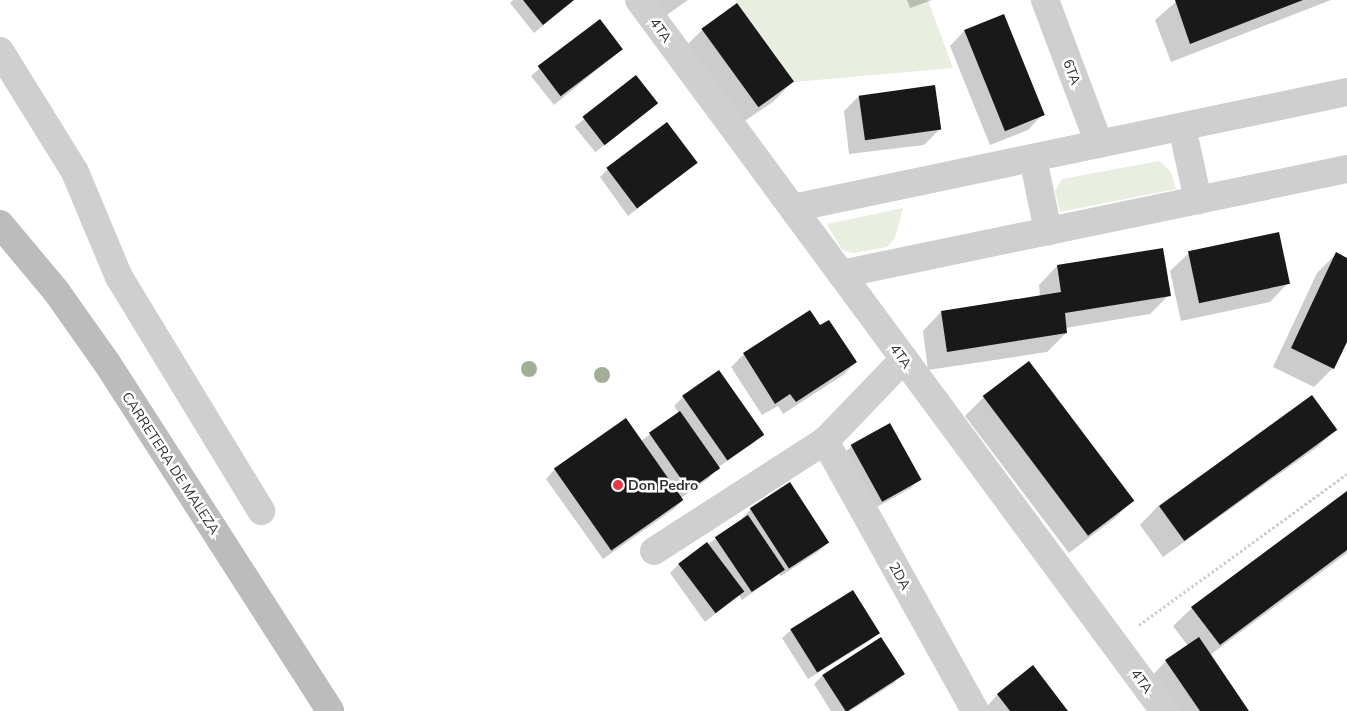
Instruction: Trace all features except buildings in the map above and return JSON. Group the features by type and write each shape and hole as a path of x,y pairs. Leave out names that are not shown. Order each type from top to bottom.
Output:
{"main road":[{"name":"CARRETERA DE MALEZA","path":"0,224 56,291 107,363 330,711"}],"street":[{"name":"4TA","path":"639,0 1164,711"},
{"name":"6TA","path":"1045,0 1099,144"},
{"path":"0,51 75,172 119,277 261,511"},
{"path":"793,208 1347,92"},
{"path":"1182,127 1198,200"},
{"path":"1033,158 1048,231"},
{"path":"841,274 1347,169"},
{"path":"654,551 825,441 904,359"},
{"name":"2DA","path":"825,441 975,711"}],"path":[{"path":"1114,644 1347,474"}],"shaded area":[{"path":"735,0 928,0 953,68 794,82"},
{"path":"1159,161 1171,172 1176,189 1060,212 1055,191 1062,179"},
{"path":"903,208 895,238 887,247 853,253 842,250 827,224"}],"place":[{"name":"Don Pedro","path":"618,485"}]}
